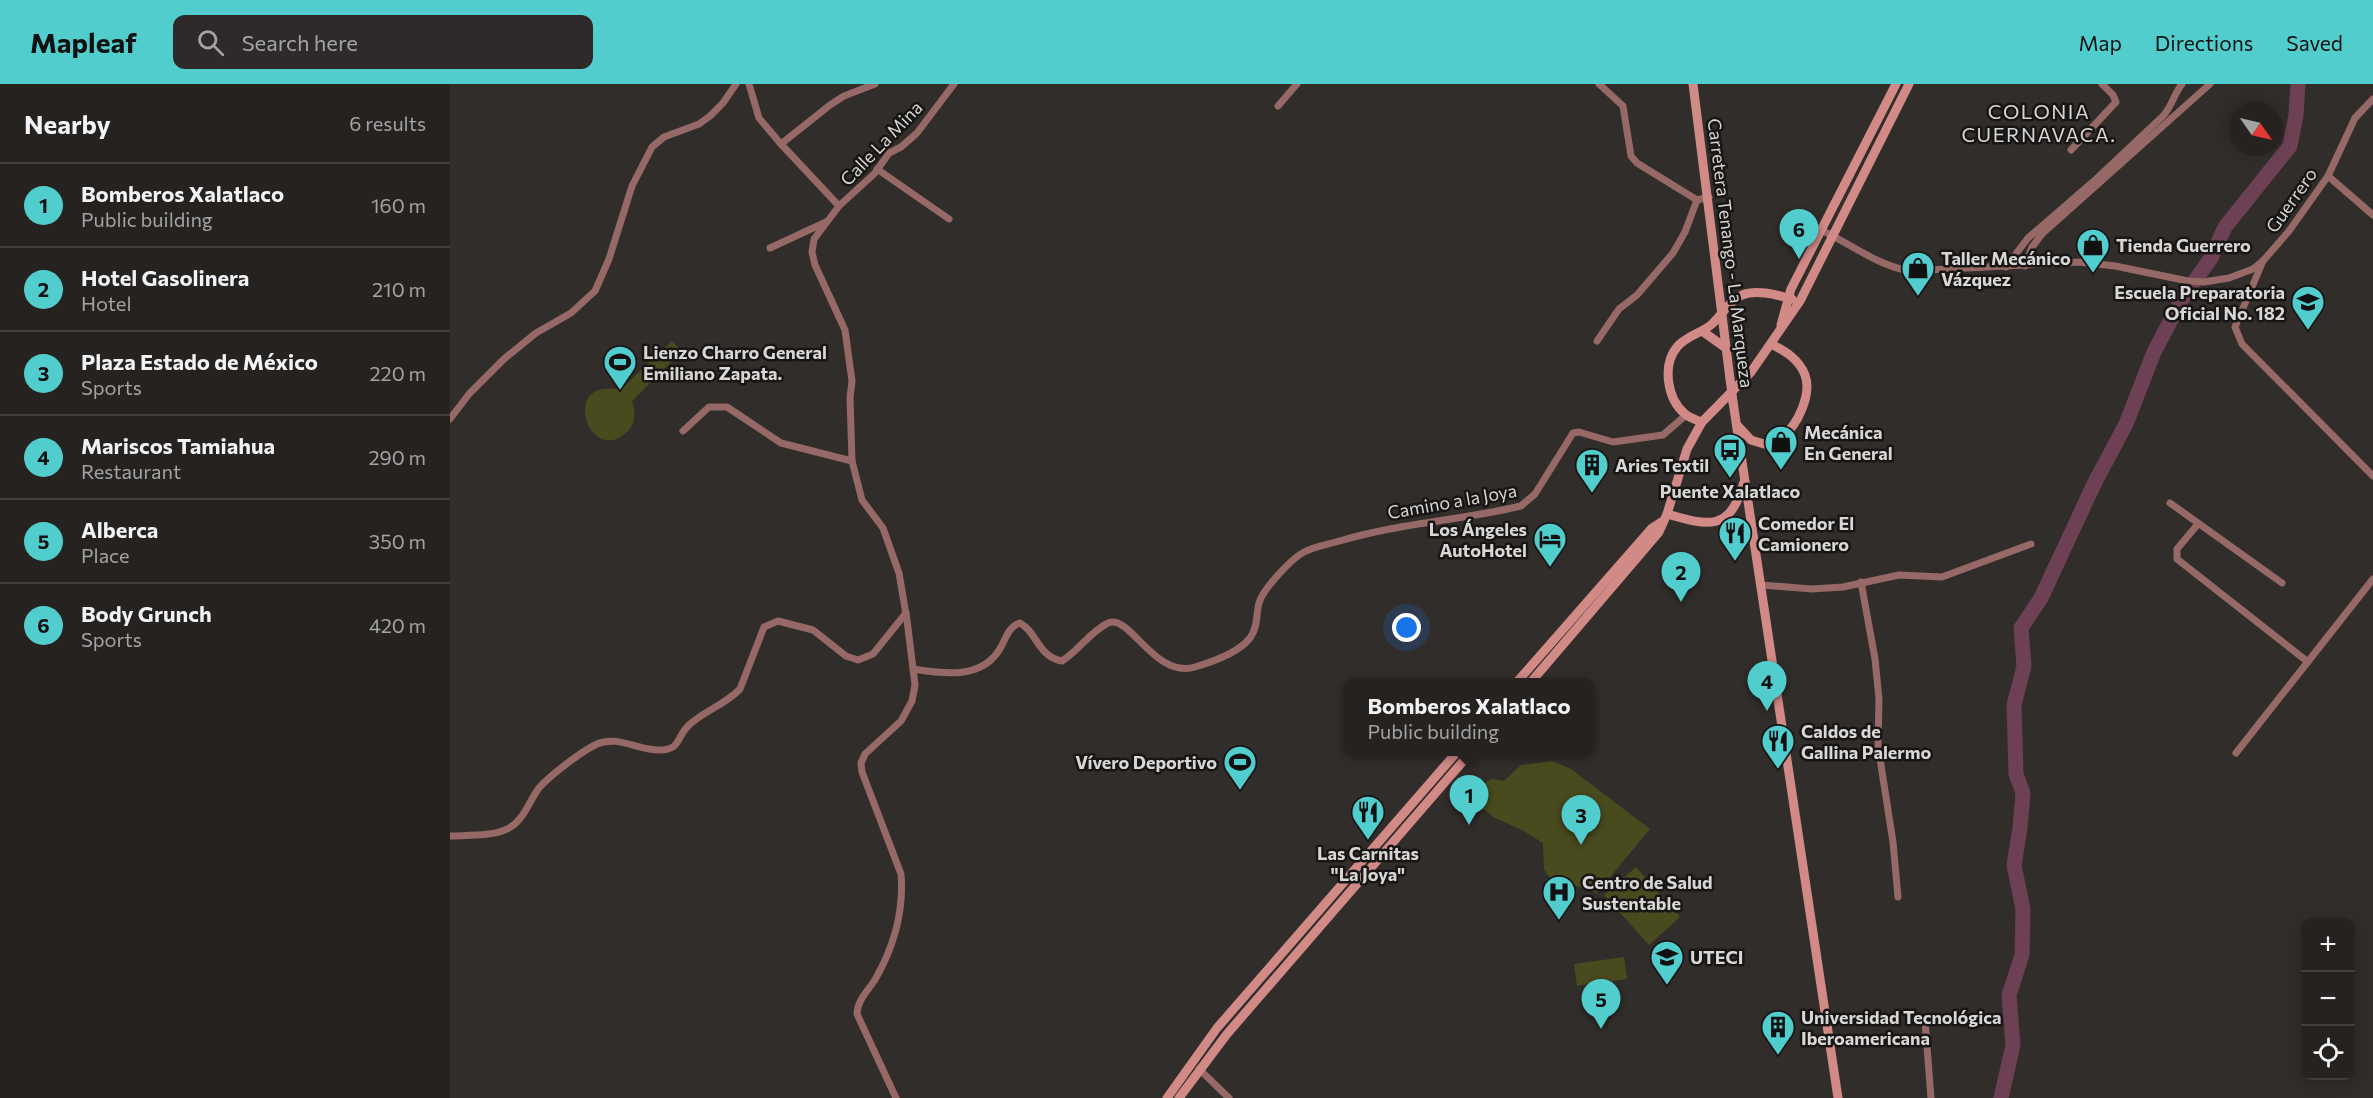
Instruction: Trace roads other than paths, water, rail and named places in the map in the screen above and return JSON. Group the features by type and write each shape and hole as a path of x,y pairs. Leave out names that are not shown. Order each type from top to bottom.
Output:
{"main road":[{"name":"Carretera Tenango - La Marqueza","path":"1693,84 1733,402 1838,1098"},
{"path":"1780,330 1788,298 1896,84"},
{"path":"1534,678 1659,532 1687,449 1702,422 1740,384 1800,301 1909,84"},
{"path":"1702,422 1686,415 1670,390 1668,371 1678,345 1702,331 1742,295 1767,294 1800,301"},
{"path":"1702,331 1726,348"},
{"path":"1737,426 1751,440 1764,444 1782,437 1801,412 1807,391 1805,375 1796,360 1771,344"},
{"path":"1521,678 1652,528 1665,517 1702,523 1720,520 1733,509 1745,477"},
{"path":"1167,1098 1218,1028 1454,756"},
{"path":"1179,1098 1227,1034 1468,756"}],"street":[{"path":"450,419 469,394 504,359 536,333 572,313 594,291 609,259 632,186 652,147 664,137 699,124 710,116 723,103 736,84"},
{"path":"749,84 759,118 839,206"},
{"path":"781,144 844,96 875,84"},
{"name":"Calle La Mina","path":"852,461 850,398 852,381 845,330 815,265 812,252 814,239 839,206 877,169 889,153 907,143 917,133 954,84"},
{"path":"1278,106 1297,84"},
{"path":"1599,84 1623,106 1631,156 1637,163 1697,200 1708,197"},
{"path":"2071,150 2115,105 2116,99 2102,84"},
{"path":"2006,267 2028,238 2094,181 2163,116 2173,105 2176,91 2182,84"},
{"path":"2025,266 2032,247 2042,234 2210,84"},
{"name":"Guerrero","path":"1821,230 1892,268 1910,271 2079,262 2115,266 2188,281 2204,282 2229,278 2253,269 2289,231 2328,176 2355,118 2373,99"},
{"path":"877,169 949,219"},
{"path":"2328,176 2373,215"},
{"path":"1597,341 1619,309 1638,295 1673,253 1685,232 1697,200"},
{"path":"770,249 829,220"},
{"path":"2263,261 2235,327 2242,344 2373,476"},
{"path":"683,431 710,407 727,407 781,443 852,461 862,500 883,528 899,573 915,685 912,701 901,721 865,754 861,763 862,772 901,874 899,921 878,975 857,1007 856,1014 896,1098"},
{"name":"Camino a la Joya","path":"913,669 942,674 977,669 994,658 1011,628 1020,623 1027,628 1045,652 1056,660 1062,661 1088,638 1108,623 1113,622 1124,625 1152,653 1174,668 1183,670 1197,666 1245,644 1252,636 1261,598 1282,572 1303,553 1383,529 1521,506 1535,494 1572,433 1579,432 1613,442 1663,435 1686,415"},
{"path":"2170,503 2282,584"},
{"path":"2198,524 2177,549 2177,559 2308,662"},
{"path":"1761,585 1812,589 1843,587 1899,575 1942,577 2031,544"},
{"path":"2236,753 2373,579"},
{"path":"1860,582 1877,679 1878,746 1893,842 1898,897"},
{"path":"450,836 484,834 508,828 520,818 546,780 594,745 606,741 660,750 676,746 689,725 732,697 740,689 764,627 778,621 813,630 846,656 858,660 873,654 906,614"},
{"path":"1925,1021 1931,1098"},
{"path":"1199,1069 1229,1098"}],"waterway":[{"path":"2001,1098 2013,1045 2009,995 2022,955 2023,909 2014,865 2023,793 2016,774 2014,705 2024,666 2021,628 2041,598 2095,482 2126,424 2154,352 2182,299 2211,258 2225,227 2290,146 2296,115 2298,84"}],"place":[{"name":"Body Grunch","path":"1799,259"},
{"name":"Tienda Guerrero","path":"2093,274"},
{"name":"Taller Mecánico Vázquez","path":"1918,297"},
{"name":"Escuela Preparatoria Oficial No. 182","path":"2308,331"},
{"name":"Lienzo Charro General Emiliano Zapata.","path":"620,391"},
{"name":"Mecánica En General","path":"1781,471"},
{"name":"Puente Xalatlaco","path":"1730,479"},
{"name":"Aries Textil","path":"1592,494"},
{"name":"Comedor El Camionero","path":"1735,562"},
{"name":"Los Ángeles AutoHotel","path":"1550,568"},
{"name":"Hotel Gasolinera","path":"1681,602"},
{"name":"Mariscos Tamiahua","path":"1767,711"},
{"name":"Caldos de Gallina Palermo","path":"1778,770"},
{"name":"Vívero Deportivo","path":"1240,791"},
{"name":"Bomberos Xalatlaco","path":"1469,825"},
{"name":"Las Carnitas \"La Joya\"","path":"1368,841"},
{"name":"Plaza Estado de México","path":"1581,845"},
{"name":"Centro de Salud Sustentable","path":"1559,921"},
{"name":"UTECI","path":"1667,986"},
{"name":"Alberca","path":"1601,1029"},
{"name":"Universidad Tecnológica Iberoamericana","path":"1778,1056"}],"district":[{"name":"COLONIA CUERNAVACA.","path":"2039,122"}]}
